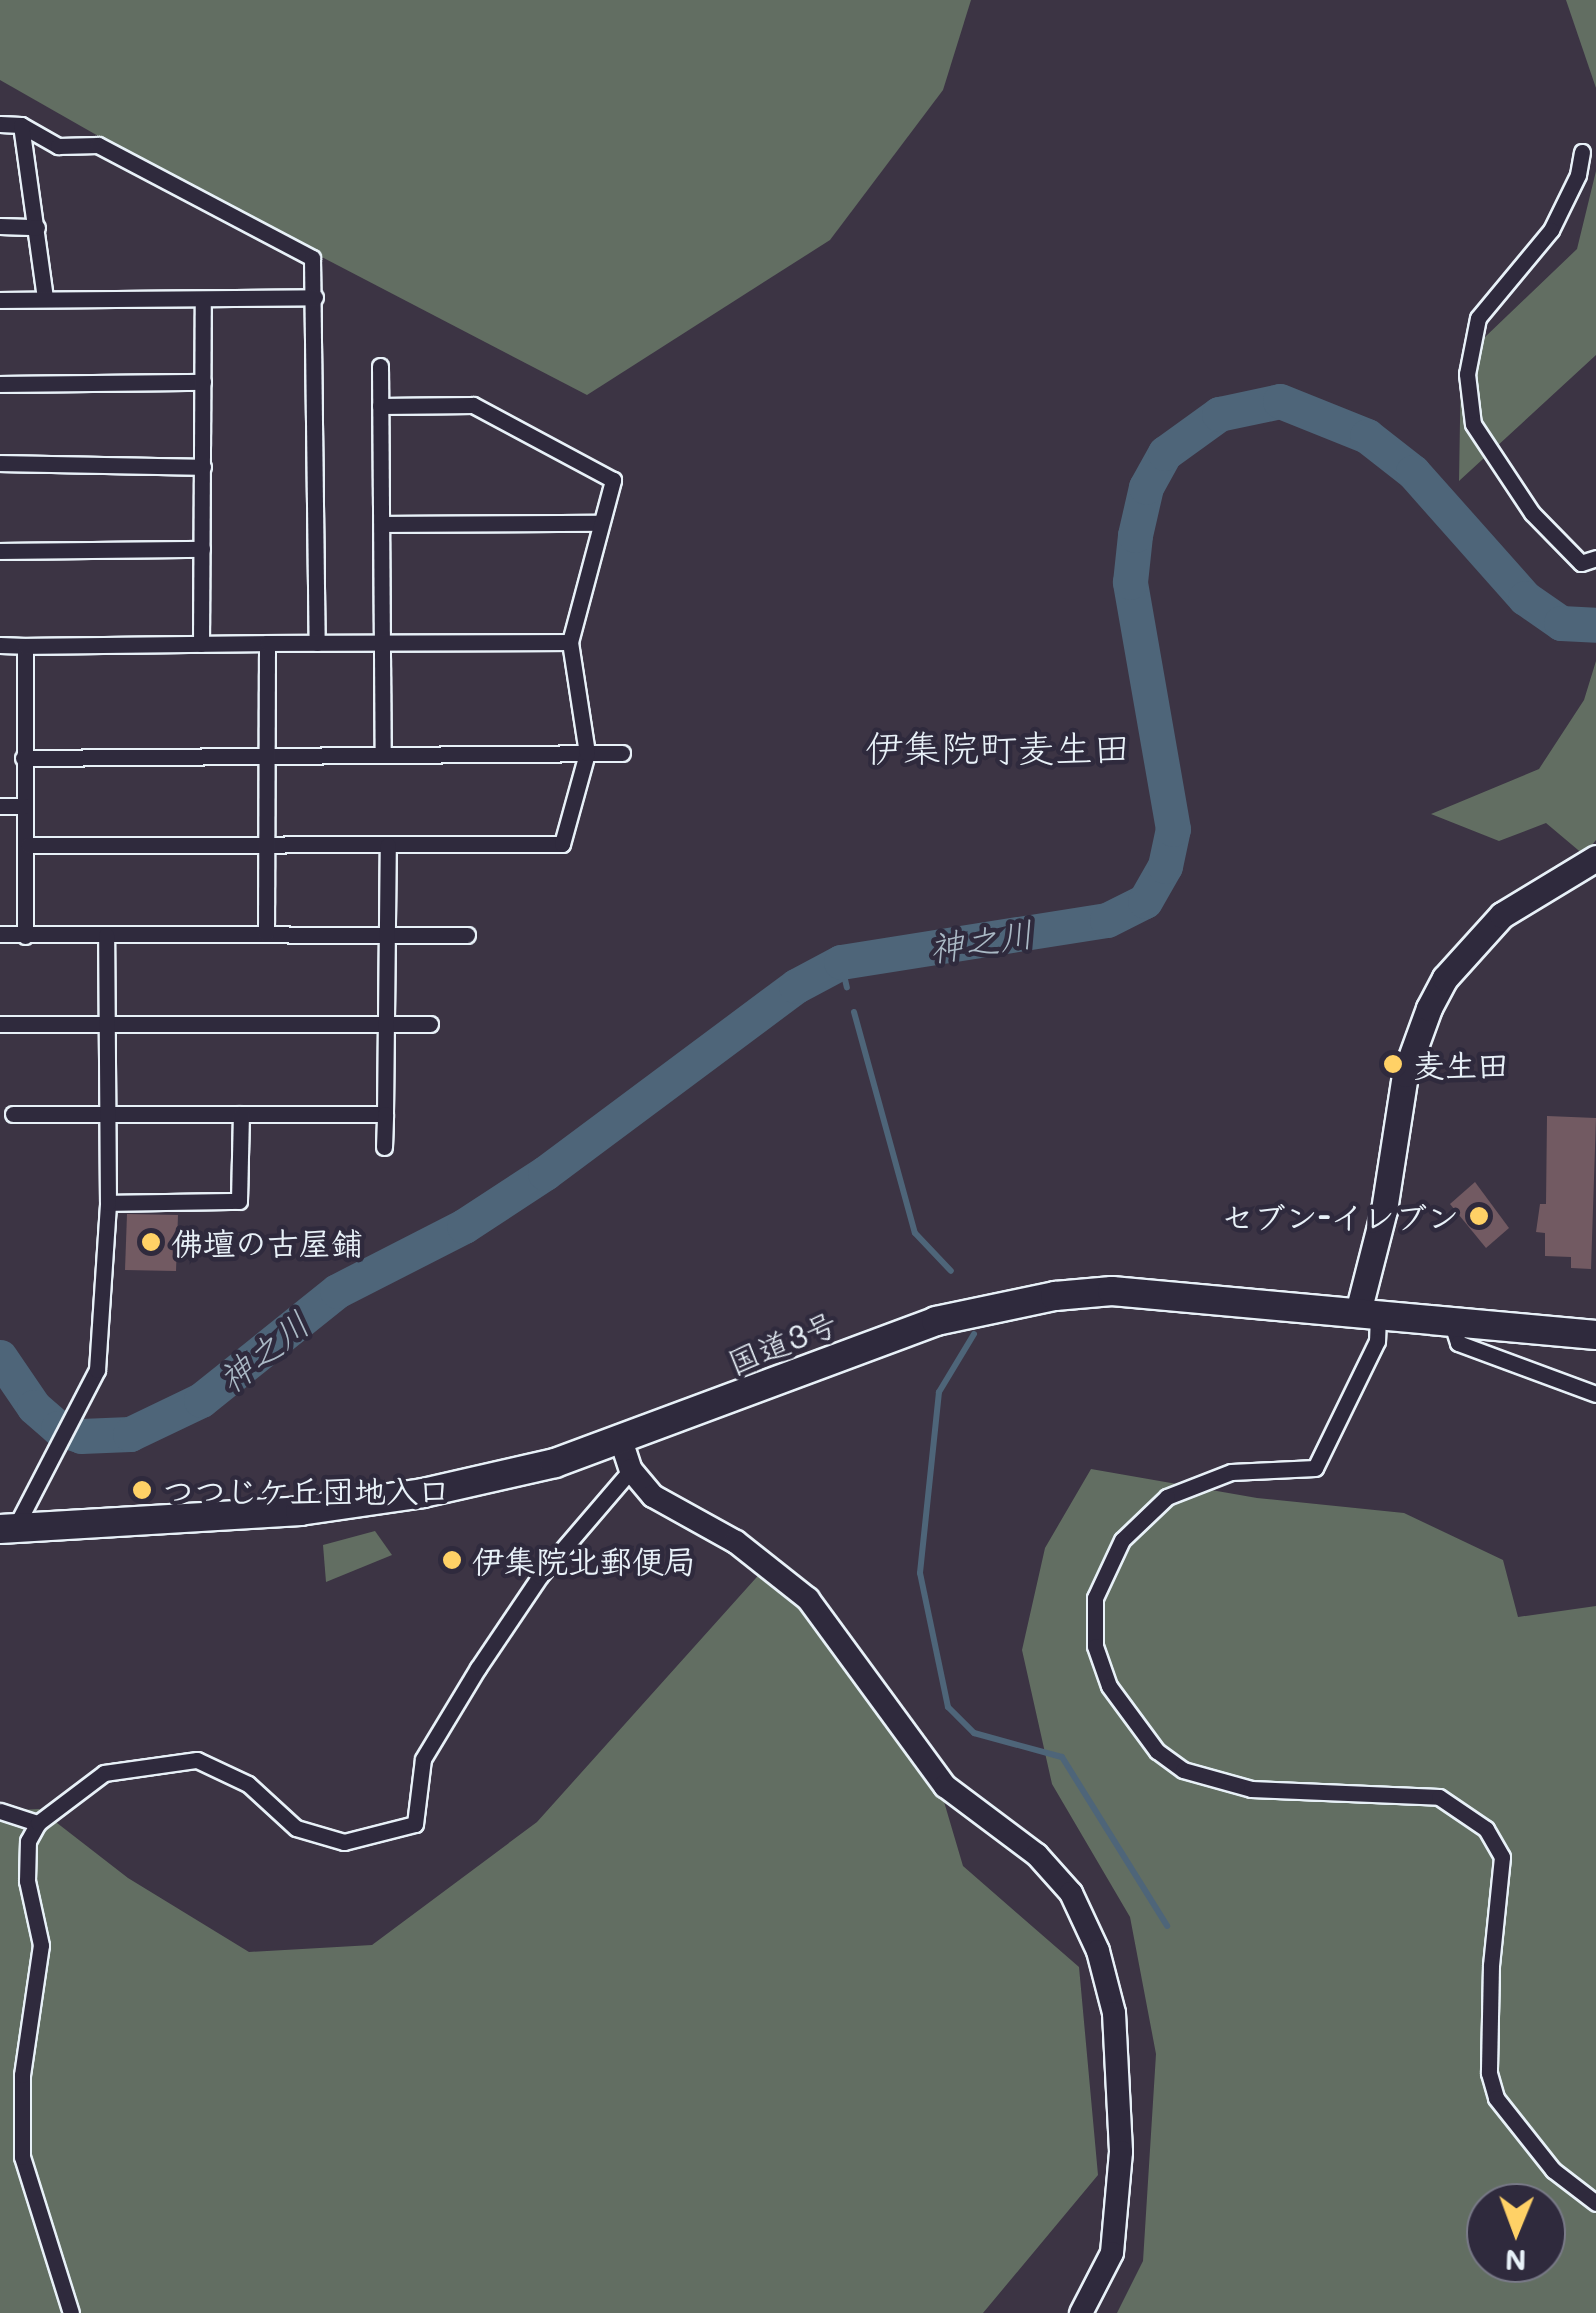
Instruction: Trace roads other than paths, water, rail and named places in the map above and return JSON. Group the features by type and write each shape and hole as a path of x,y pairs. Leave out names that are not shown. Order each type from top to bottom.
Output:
{"highway":[{"name":"国道3号","path":"8,1528 300,1511 423,1493 555,1463 936,1321 1036,1299 1112,1291 1596,1335"}],"main road":[{"path":"1368,1313 1405,1074 1429,1008 1445,978 1502,915 1596,858"}],"street":[{"path":"0,124 21,125 58,146 98,145 312,258 317,643"},
{"path":"21,125 44,297"},
{"path":"1582,152 1578,175 1551,230 1478,318 1467,374 1473,424 1506,476 1581,563 1596,558"},
{"path":"0,226 37,227"},
{"path":"0,300 315,298"},
{"path":"201,644 203,299"},
{"path":"380,366 383,754"},
{"path":"0,384 203,382"},
{"path":"28,845 562,844 586,752 570,642 597,523 613,480 472,405 380,406"},
{"path":"0,462 203,467"},
{"path":"382,524 597,523"},
{"path":"0,551 202,549"},
{"path":"0,645 570,642"},
{"path":"266,934 267,643"},
{"path":"24,936 28,845 23,758 25,646"},
{"path":"23,758 622,754"},
{"path":"0,806 24,806"},
{"path":"384,1148 388,845"},
{"path":"0,934 467,934"},
{"path":"8,1528 79,1410 99,1358 108,1202 106,936"},
{"path":"0,1024 430,1024"},
{"path":"13,1114 385,1114"},
{"path":"108,1202 239,1201 241,1114"},
{"path":"1368,1313 1377,1341 1315,1468 1231,1472 1166,1497 1122,1540 1096,1598 1094,1646 1108,1686 1156,1751 1184,1770 1251,1788 1439,1798 1486,1829 1502,1857 1491,1965 1489,2072 1496,2098 1553,2170 1596,2204"},
{"path":"1451,1321 1458,1343 1596,1394"},
{"path":"621,1440 631,1470 653,1496 736,1542 808,1599 944,1786 1036,1855 1071,1893 1098,1951 1114,2013 1121,2152 1112,2253 1082,2313"},
{"path":"71,2313 22,2157 22,2074 40,1945 27,1881 28,1841 38,1822 104,1773 198,1760 248,1784 296,1828 312,1833 344,1842 415,1824 423,1759 478,1668 540,1576 631,1470"},
{"path":"0,1811 38,1822"}],"waterway":[{"name":"神之川","path":"0,1357 34,1407 58,1428 81,1436 130,1434 201,1400 337,1291 464,1226 545,1173 796,986 841,962 1107,920 1145,901 1165,866 1173,829 1130,582 1135,535 1146,487 1165,453 1219,414 1280,401 1367,436 1413,472 1525,598 1561,623 1596,625"},
{"path":"841,962 847,987"},
{"path":"854,1012 915,1233 951,1271"},
{"path":"974,1334 939,1392 920,1573 948,1707 974,1733 1062,1757 1167,1926"}],"place":[{"name":"麦生田","path":"1393,1064"},
{"name":"セブン-イレブン","path":"1479,1216"},
{"name":"佛壇の古屋鋪","path":"151,1242"},
{"name":"つつじケ丘団地入口","path":"142,1490"},
{"name":"伊集院北郵便局","path":"452,1560"}],"district":[{"name":"伊集院町麦生田","path":"998,748"}]}
